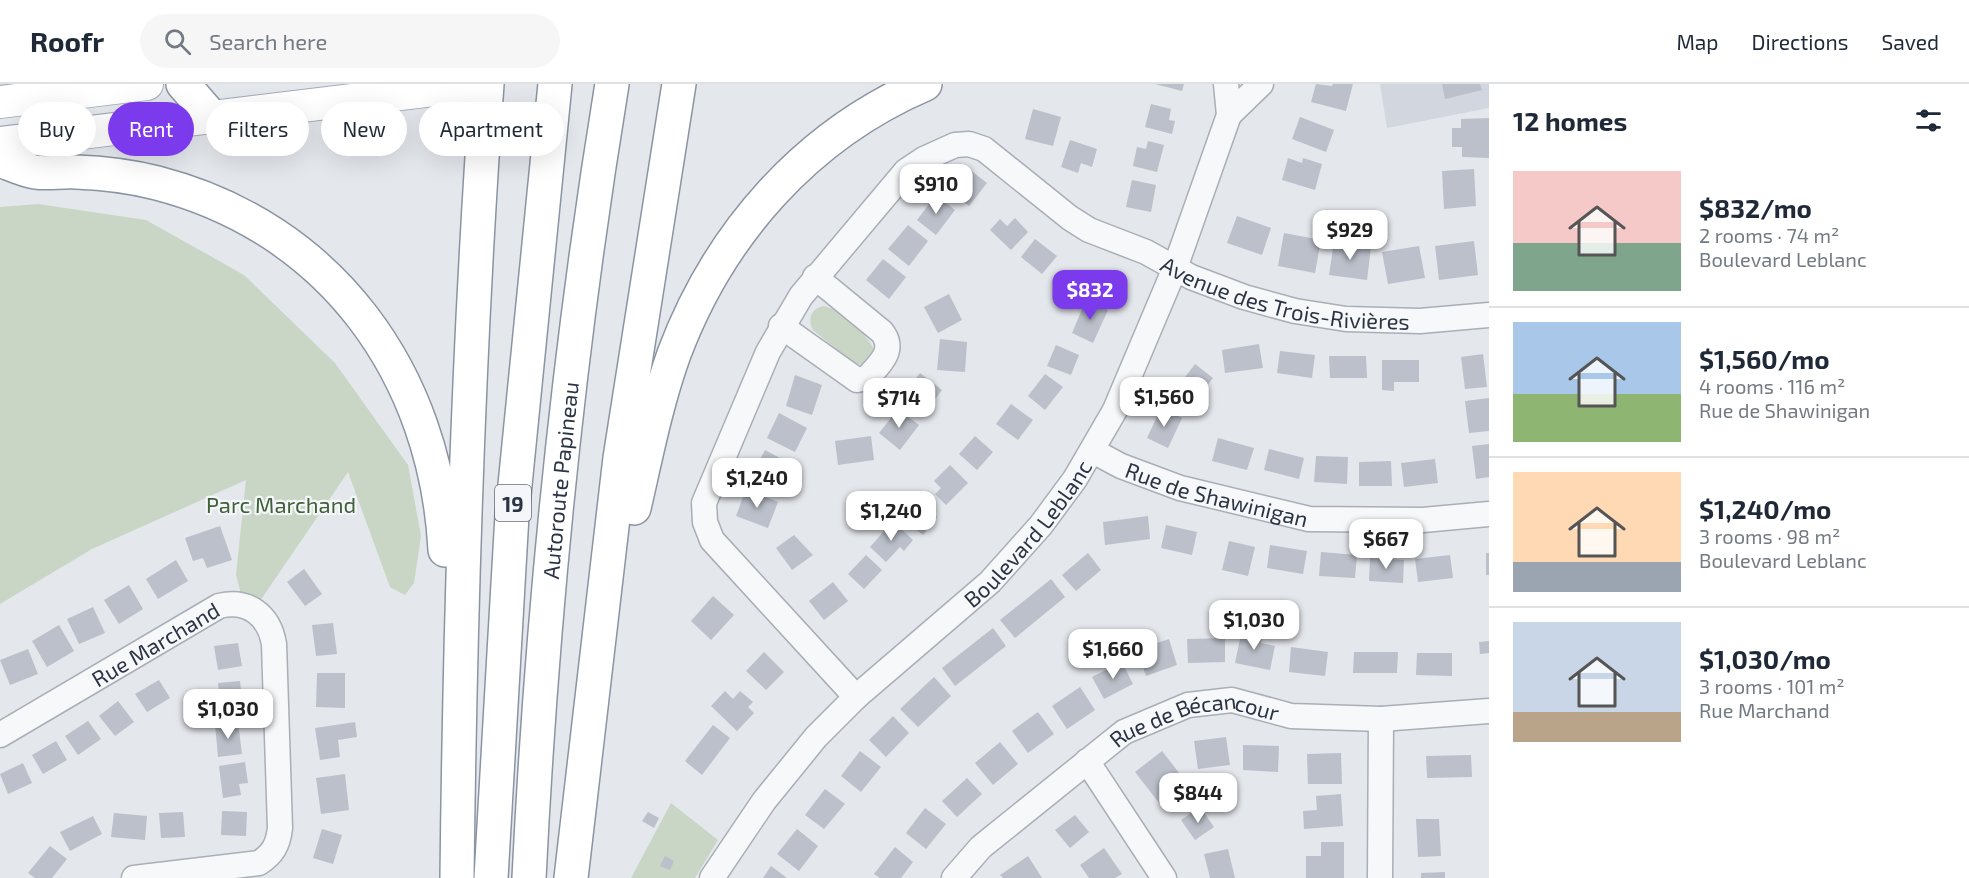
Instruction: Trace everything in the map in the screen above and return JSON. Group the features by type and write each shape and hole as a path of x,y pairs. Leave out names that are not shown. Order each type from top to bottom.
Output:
{"highway":[{"path":"183,84 206,110"},
{"path":"457,878 460,628 469,370 487,84"},
{"name":"Autoroute Papineau","path":"491,878 512,514 555,84"},
{"name":"Autoroute Papineau","path":"529,878 542,682 559,493 583,285 612,84"},
{"path":"602,604 634,507 669,370 695,304 721,258 761,203 806,158 860,118 925,84"},
{"path":"571,878 602,604 635,358 677,98"},
{"path":"0,160 35,172 124,176 189,193 263,228 302,255 336,285 368,323 388,352 418,414 440,493 446,573 460,628"}],"main road":[{"path":"0,102 55,90 147,84"},
{"path":"309,104 483,84"},
{"path":"0,142 206,117"}],"street":[{"name":"Boulevard Leblanc","path":"712,878 783,776 856,697 968,603 1005,567 1060,501 1092,451 1137,361 1175,268 1229,115 1226,84"},
{"name":"Boulevard Leblanc","path":"1229,115 1261,84"},
{"name":"Avenue des Trois-Rivières","path":"856,697 718,547 705,522 704,503 707,491 782,327 815,277 906,171 945,149 969,144 992,154 1079,224 1146,252 1191,278 1244,297 1321,316 1399,322 1489,315"},
{"path":"782,327 857,380 867,378 887,353 888,342 882,332 815,277"},
{"name":"Rue de Shawinigan","path":"1092,451 1121,466 1180,488 1309,519 1424,520 1489,513"},
{"name":"Rue Marchand","path":"0,735 219,606 237,603 247,606 266,620 274,644 280,828 273,852 259,862 134,878"},
{"name":"Rue de Bécancour","path":"954,878 981,847 1124,732 1188,705 1232,700 1292,716 1381,719 1489,711"},
{"path":"1380,878 1381,719"},
{"path":"1087,761 1164,878"}],"shaded area":[{"path":"1380,84 1489,84 1489,108 1387,128"}],"green space":[{"name":"Parc Marchand","path":"38,204 146,220 244,275 335,363 408,465 421,536 414,583 405,595 390,587 348,472 260,601 241,594 236,575 246,480 92,549 0,604 0,207"},
{"path":"823,306 845,317 861,331 872,346 874,352 862,365 852,362 813,330 810,322 811,315"},
{"path":"671,803 718,840 695,878 631,878"}],"building":[{"path":"1155,84 1184,84 1182,91"},
{"path":"1316,84 1332,86 1333,84 1353,84 1346,111 1311,102"},
{"path":"1442,84 1480,84 1482,90 1445,99"},
{"path":"1151,104 1171,109 1169,120 1175,121 1172,134 1145,127"},
{"path":"1033,109 1061,117 1053,146 1025,139"},
{"path":"1300,117 1334,130 1326,152 1292,139"},
{"path":"1489,118 1489,158 1462,157 1462,147 1452,147 1452,128 1461,128 1461,119"},
{"path":"1070,140 1097,149 1092,167 1081,163 1078,173 1061,167"},
{"path":"1148,141 1164,145 1157,172 1133,166 1137,147 1146,149"},
{"path":"1288,158 1302,163 1303,158 1322,164 1315,190 1282,180"},
{"path":"969,169 987,183 969,206 951,192"},
{"path":"1474,169 1476,206 1444,209 1442,171"},
{"path":"1132,180 1156,185 1151,212 1126,207"},
{"path":"936,195 955,210 936,235 917,220"},
{"path":"1237,216 1271,228 1262,255 1227,243"},
{"path":"1015,218 1028,232 1011,250 990,230 1000,219 1007,226"},
{"path":"908,225 928,241 909,266 888,249"},
{"path":"1284,233 1321,240 1315,273 1278,266"},
{"path":"1035,239 1057,256 1042,274 1021,257"},
{"path":"1474,241 1478,275 1439,280 1435,246"},
{"path":"1334,242 1371,247 1367,280 1329,275"},
{"path":"1419,246 1425,278 1388,284 1382,252"},
{"path":"883,259 906,277 889,299 866,280"},
{"path":"1099,272 1121,280 1113,303 1091,295"},
{"path":"949,294 962,320 938,333 924,307"},
{"path":"1086,300 1108,310 1093,343 1072,333"},
{"path":"940,339 967,342 965,372 937,370"},
{"path":"1259,344 1263,368 1225,373 1222,350"},
{"path":"1056,345 1079,355 1071,375 1047,366"},
{"path":"1280,351 1315,355 1312,378 1277,373"},
{"path":"1483,354 1487,387 1465,389 1461,357"},
{"path":"1329,356 1366,356 1367,378 1330,378"},
{"path":"1382,360 1419,360 1419,382 1394,382 1394,391 1382,390"},
{"path":"1195,364 1213,378 1190,407 1173,393"},
{"path":"920,373 942,390 929,407 907,390"},
{"path":"1045,374 1063,387 1045,410 1028,396"},
{"path":"795,375 822,385 812,415 786,406"},
{"path":"1489,398 1489,431 1469,433 1465,401"},
{"path":"1011,404 1033,420 1018,440 996,424"},
{"path":"1161,408 1182,418 1168,448 1147,438"},
{"path":"898,409 919,425 900,450 879,433"},
{"path":"779,413 807,428 795,452 767,438"},
{"path":"871,436 874,460 838,465 835,441"},
{"path":"975,436 993,452 977,470 959,454"},
{"path":"1218,438 1254,448 1247,470 1212,461"},
{"path":"1489,444 1489,477 1476,479 1472,446"},
{"path":"1269,449 1304,458 1299,479 1264,470"},
{"path":"765,450 789,463 775,489 751,476"},
{"path":"1316,456 1348,457 1347,484 1314,482"},
{"path":"1435,459 1438,483 1404,487 1401,463"},
{"path":"1391,461 1392,486 1359,486 1359,462"},
{"path":"950,465 968,483 946,505 935,494 941,488 934,481"},
{"path":"746,489 778,502 768,528 736,516"},
{"path":"914,499 937,517 923,535 900,517"},
{"path":"1148,516 1150,539 1105,545 1103,522"},
{"path":"893,521 913,540 904,551 900,547 886,562 870,547"},
{"path":"1166,525 1197,532 1192,555 1161,548"},
{"path":"220,526 232,560 207,568 203,558 193,561 185,538"},
{"path":"794,535 813,555 792,570 776,548"},
{"path":"1229,541 1255,547 1248,576 1222,570"},
{"path":"1270,545 1307,551 1303,574 1267,568"},
{"path":"1321,552 1357,555 1355,578 1319,576"},
{"path":"1088,553 1101,570 1076,591 1062,575"},
{"path":"1486,553 1489,553 1489,575 1486,575"},
{"path":"866,555 882,570 864,589 848,574"},
{"path":"1450,555 1453,578 1418,582 1415,559"},
{"path":"1370,558 1404,560 1403,583 1369,581"},
{"path":"176,560 188,581 158,599 146,579"},
{"path":"304,569 322,594 305,606 287,582"},
{"path":"1051,579 1065,597 1015,638 1000,620"},
{"path":"833,582 848,601 824,620 809,601"},
{"path":"129,585 143,609 119,624 104,600"},
{"path":"713,596 734,615 711,640 691,621"},
{"path":"93,607 105,633 79,644 67,619"},
{"path":"333,623 337,654 316,656 312,625"},
{"path":"59,625 74,651 47,667 32,641"},
{"path":"993,628 1006,646 955,686 942,668"},
{"path":"1242,629 1263,634 1261,643 1275,646 1270,670 1235,663"},
{"path":"1225,638 1225,662 1188,663 1187,639"},
{"path":"1169,639 1177,665 1146,676 1137,650"},
{"path":"1489,641 1489,653 1480,654 1479,642"},
{"path":"238,643 242,666 218,670 214,646"},
{"path":"1291,647 1328,652 1325,676 1289,672"},
{"path":"28,649 38,674 10,685 0,660"},
{"path":"764,652 784,672 766,690 746,671"},
{"path":"1354,652 1398,652 1397,673 1353,673"},
{"path":"1417,653 1452,653 1452,676 1416,675"},
{"path":"1122,662 1133,684 1104,699 1092,677"},
{"path":"317,673 345,673 345,708 316,707"},
{"path":"934,677 951,696 918,727 900,709"},
{"path":"159,680 170,698 147,712 135,694"},
{"path":"240,681 243,709 221,710 218,683"},
{"path":"1080,687 1095,710 1067,729 1052,706"},
{"path":"725,691 733,699 740,691 753,702 748,707 754,713 737,731 711,706"},
{"path":"118,701 134,722 115,736 99,716"},
{"path":"1038,712 1054,734 1028,753 1012,731"},
{"path":"893,716 909,733 886,757 869,740"},
{"path":"88,721 101,739 78,755 65,736"},
{"path":"238,722 242,754 218,757 215,725"},
{"path":"355,722 357,737 338,740 340,757 320,760 315,728"},
{"path":"713,725 730,738 702,775 685,761"},
{"path":"1226,737 1230,765 1198,769 1194,741"},
{"path":"56,741 67,760 43,774 32,755"},
{"path":"1000,742 1018,764 993,785 975,763"},
{"path":"1243,745 1279,746 1278,772 1243,770"},
{"path":"860,751 881,767 861,792 841,776"},
{"path":"1162,751 1190,787 1163,808 1135,772"},
{"path":"1341,753 1342,784 1308,784 1307,754"},
{"path":"1471,755 1472,777 1427,778 1426,756"},
{"path":"245,762 248,783 239,784 241,795 223,798 219,766"},
{"path":"23,763 32,783 8,794 0,774"},
{"path":"345,774 349,810 321,814 316,778"},
{"path":"967,778 982,794 957,817 942,801"},
{"path":"825,789 845,804 824,829 805,815"},
{"path":"1341,794 1343,826 1304,829 1303,811 1317,810 1316,796"},
{"path":"1200,807 1214,827 1195,840 1181,820"},
{"path":"925,808 946,824 926,849 906,833"},
{"path":"222,811 247,812 246,836 221,835"},
{"path":"183,812 185,837 161,838 159,813"},
{"path":"648,812 659,818 654,828 642,821"},
{"path":"114,813 147,816 145,840 111,837"},
{"path":"1075,815 1089,832 1070,848 1055,830"},
{"path":"93,816 102,834 70,851 60,832"},
{"path":"1416,819 1439,819 1441,856 1418,857"},
{"path":"322,829 342,835 333,864 313,858"},
{"path":"797,829 818,846 799,871 777,854"},
{"path":"1321,842 1344,842 1344,878 1306,878 1306,856 1321,856"},
{"path":"50,846 67,859 52,878 35,878 28,873"},
{"path":"895,847 913,862 901,878 880,878 874,874"},
{"path":"1104,848 1122,874 1115,878 1089,878 1080,865"},
{"path":"1228,849 1235,878 1210,878 1204,854"},
{"path":"665,856 674,861 670,870 660,866"},
{"path":"1028,856 1042,878 1003,878 1000,875"},
{"path":"771,866 787,878 763,878"},
{"path":"1445,872 1445,878 1421,878 1421,873"}]}
